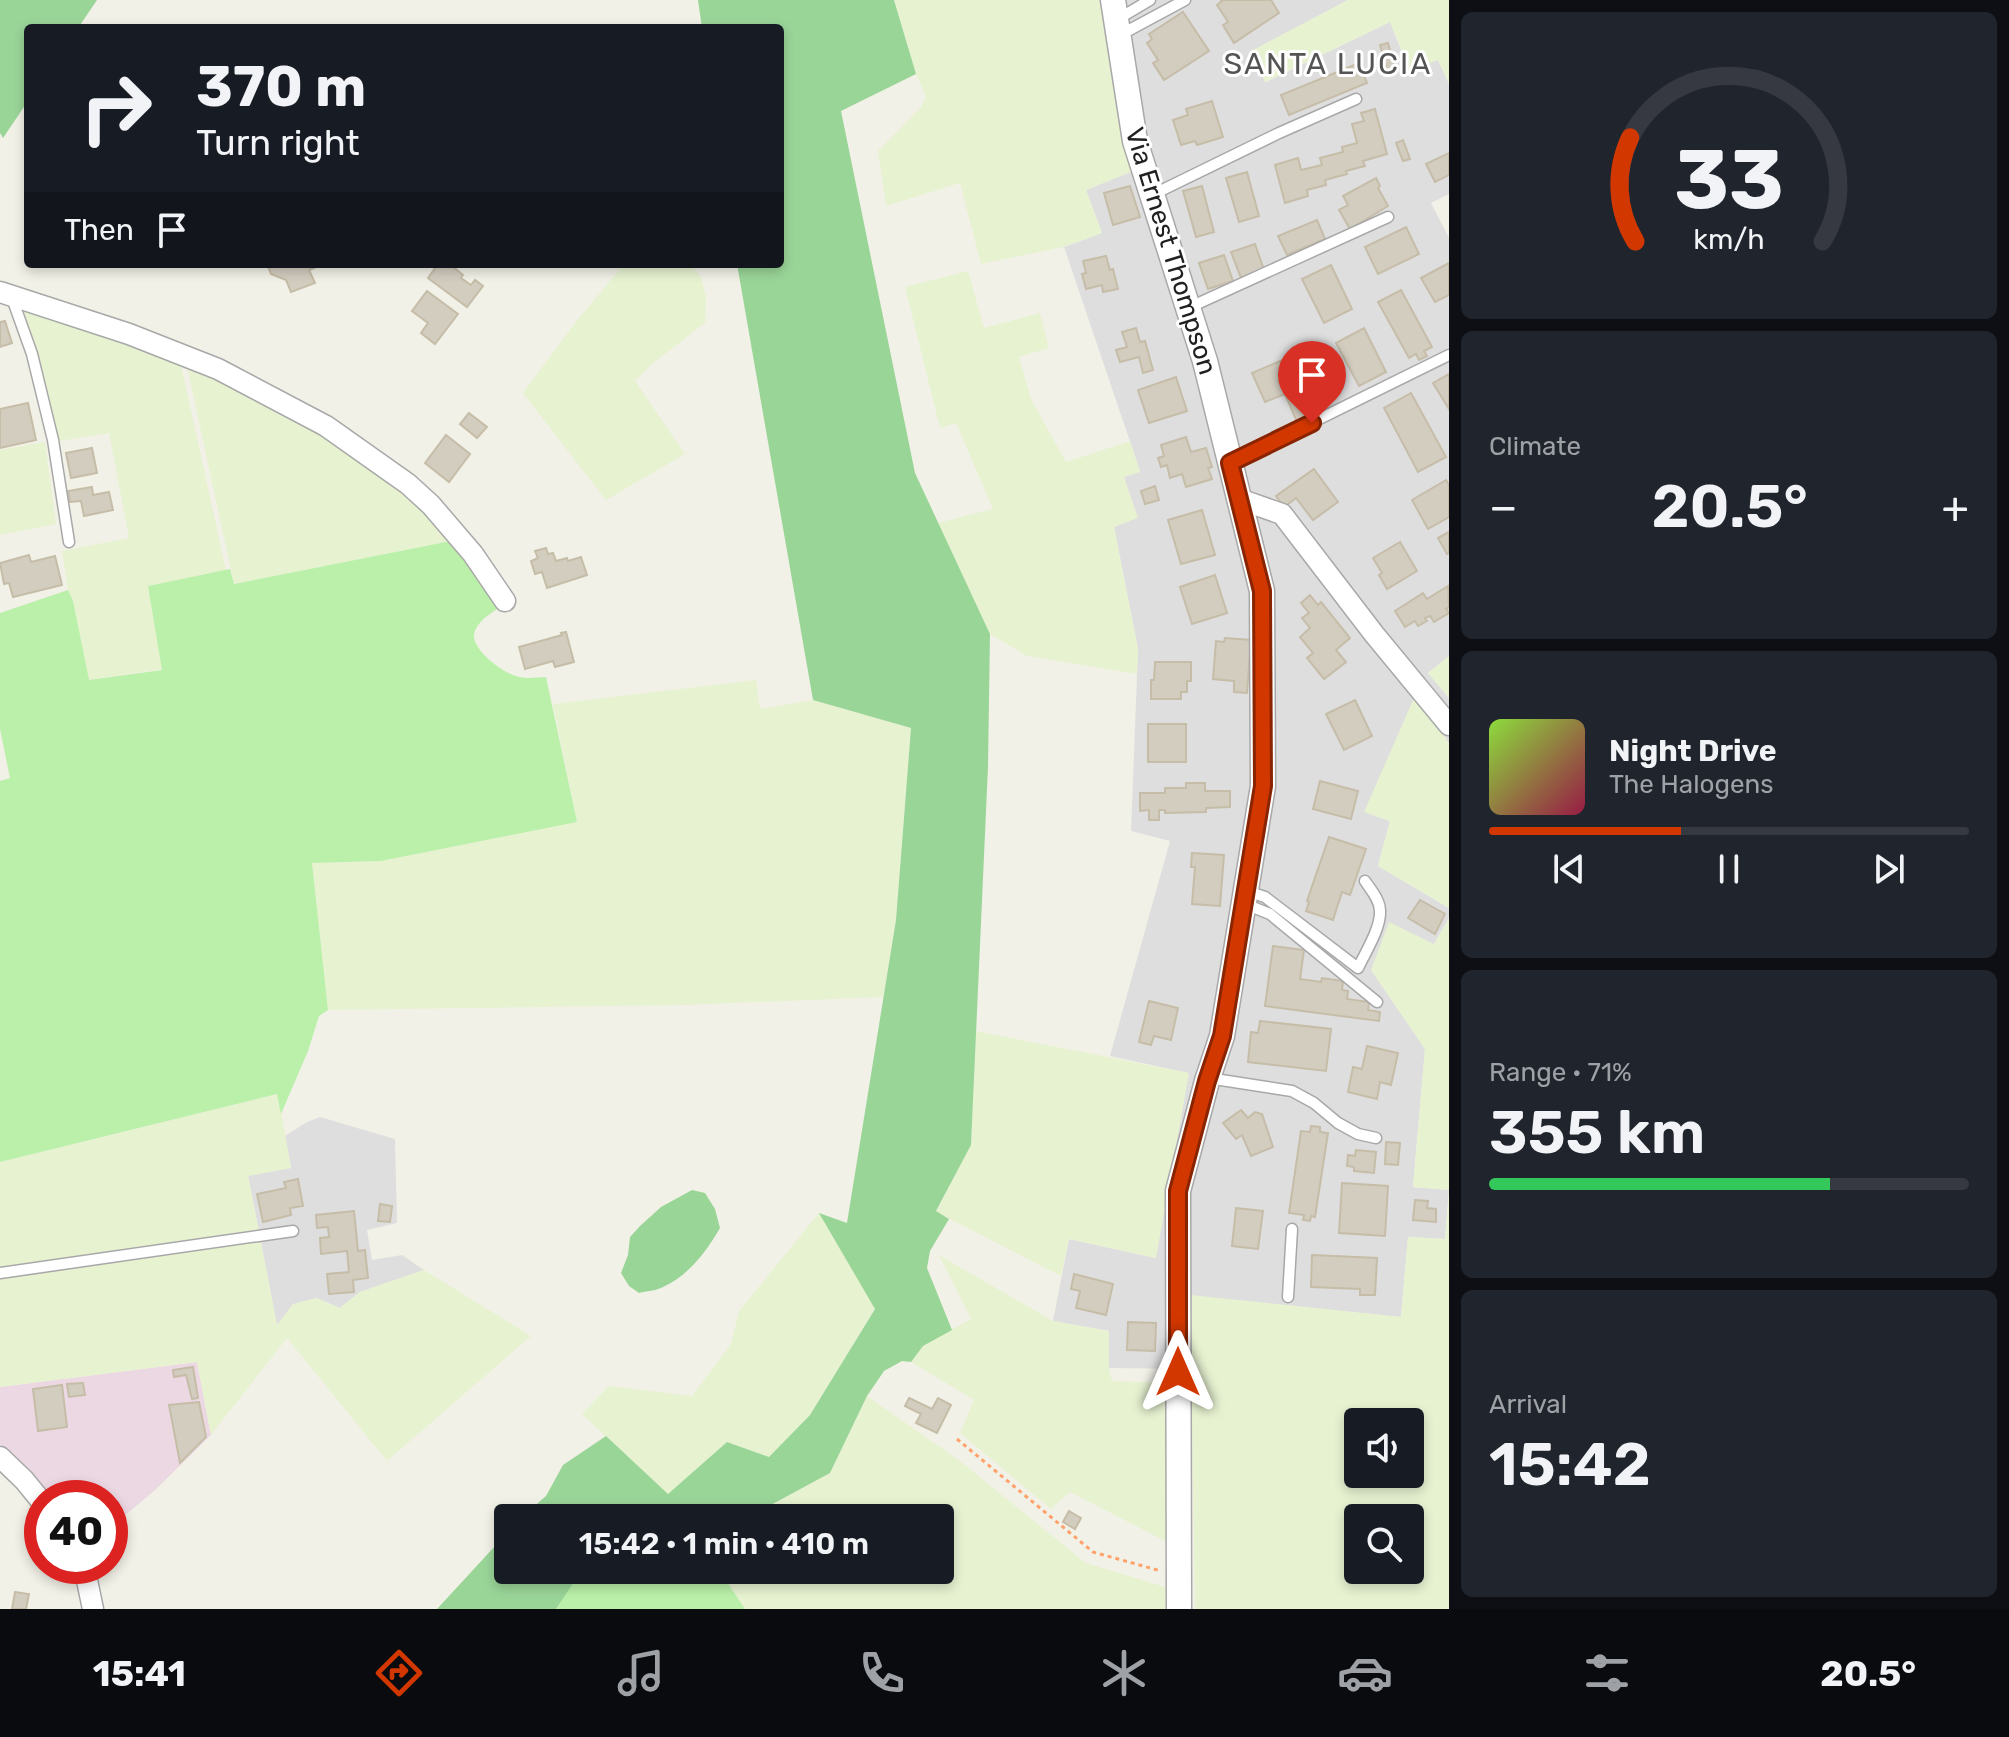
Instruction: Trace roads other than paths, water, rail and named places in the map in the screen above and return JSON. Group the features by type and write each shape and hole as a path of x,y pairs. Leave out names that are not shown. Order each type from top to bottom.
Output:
{"street":[{"name":"Via Ernest Thompson","path":"1116,19 1135,141 1205,361 1262,591 1263,786 1222,1036 1178,1191 1179,1609"},
{"path":"6,294 129,334 218,369 326,426 408,484 431,505 473,554 505,601"},
{"path":"1239,499 1282,514 1449,725"},
{"path":"0,1457 24,1480"},
{"path":"88,1584 93,1609"}],"lane":[{"path":"1116,19 1150,0"},
{"path":"1116,19 1185,0"},
{"path":"1152,195 1356,99"},
{"path":"1188,308 1388,217"},
{"path":"6,294 32,354 53,440 69,542"},
{"path":"1230,463 1449,355"},
{"path":"1244,897 1265,897 1358,968 1380,912 1377,899 1365,881"},
{"path":"1244,897 1270,914 1377,1002"},
{"path":"1208,1078 1292,1091 1314,1103 1338,1123 1358,1134 1376,1138"},
{"path":"1288,1297 1292,1229"},
{"path":"0,1273 293,1231"}],"district":[{"name":"SANTA LUCIA","path":"1328,64"}]}
